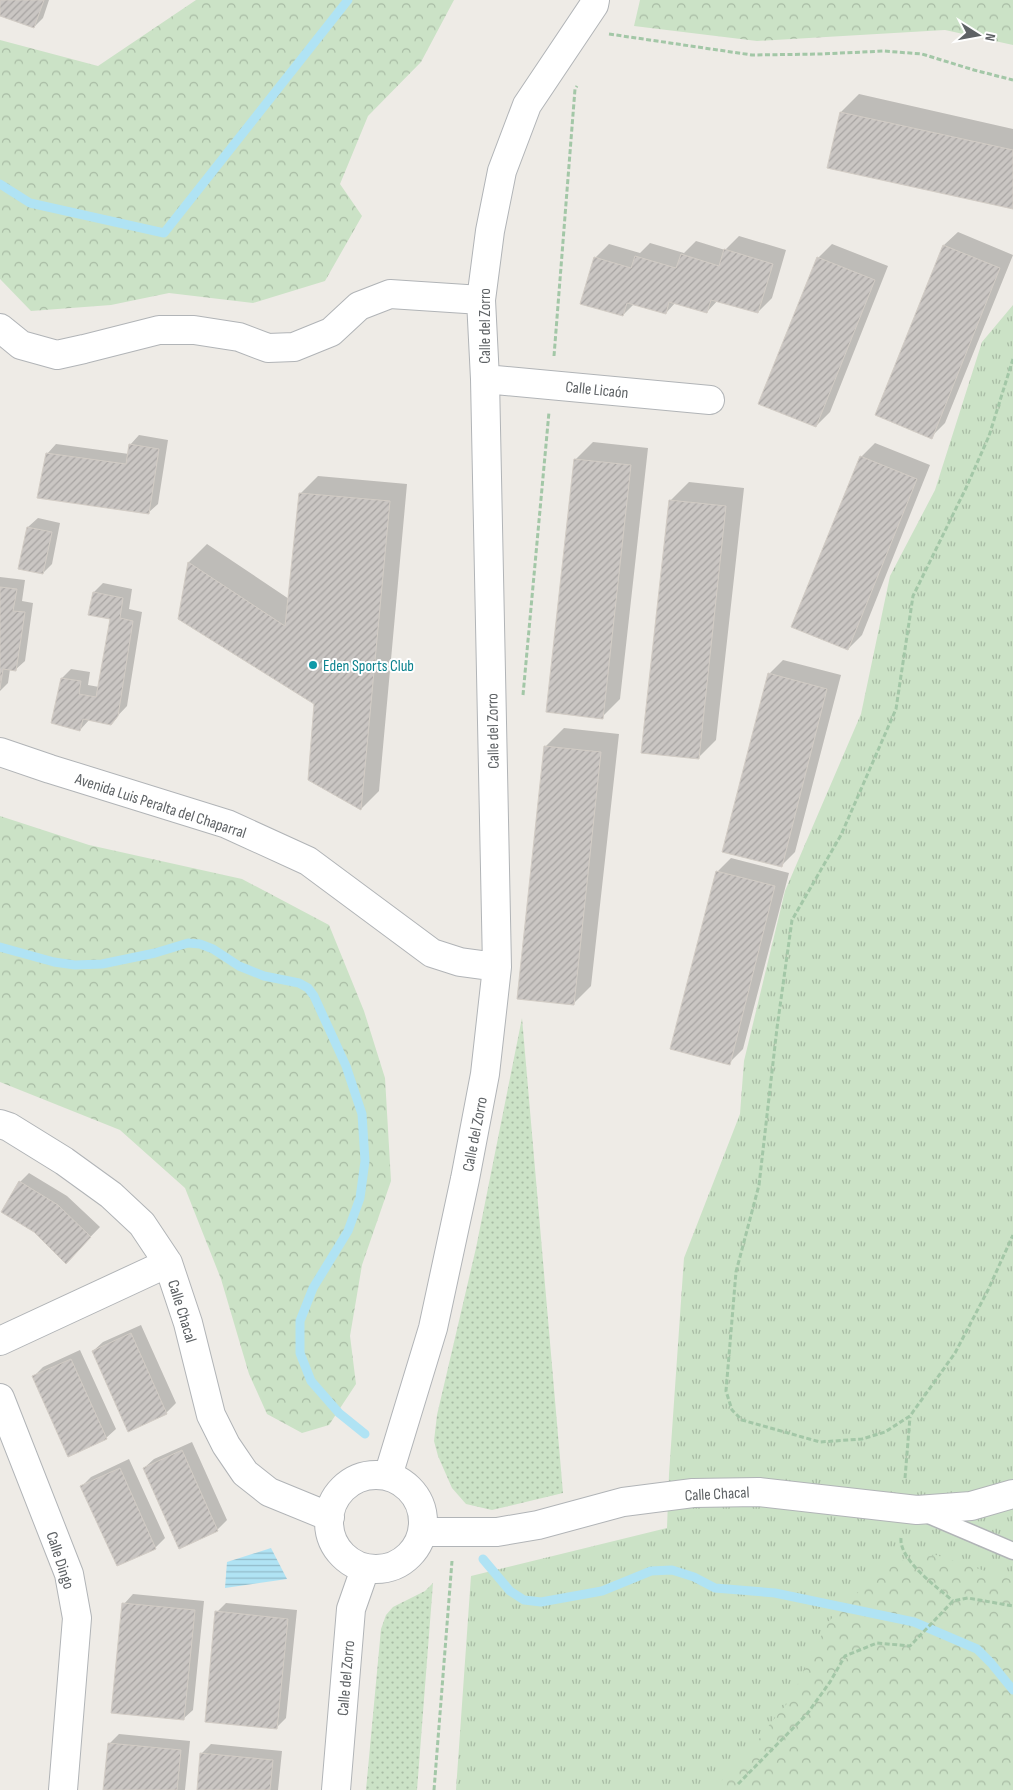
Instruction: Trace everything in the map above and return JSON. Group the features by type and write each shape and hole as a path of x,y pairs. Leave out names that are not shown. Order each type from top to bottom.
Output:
{"street":[{"name":"Calle del Zorro","path":"388,1476 435,1319 465,1179 485,1074 497,967 485,379 481,300 490,231 505,162 527,104 594,6 595,0"},
{"path":"0,328 21,345 57,355 159,330 194,330 239,337 268,348 294,347 331,332 358,306 390,294 481,300"},
{"name":"Calle Licaón","path":"485,379 710,400"},
{"name":"Avenida Luis Peralta del Chaparral","path":"0,752 227,824 308,861 432,952 460,962 497,967"},
{"name":"Calle Chacal","path":"0,1124 9,1127 64,1161 111,1195 142,1224 168,1263 188,1323 211,1414 226,1445 245,1473 269,1492 330,1517"},
{"path":"0,1341 168,1263"},
{"name":"Calle Dingo","path":"0,1398 69,1574 77,1618 63,1790"},
{"path":"373,1475 388,1476 403,1483 414,1494 422,1509 423,1526 419,1542 410,1555 397,1565 382,1569 366,1569 352,1563 340,1553 333,1540 329,1526 330,1517 336,1498 346,1486 359,1478 373,1475"},
{"name":"Calle Chacal","path":"422,1532 497,1532 538,1525 623,1502 693,1493 760,1492 917,1510 971,1506 1013,1494"},
{"name":"Calle del Zorro","path":"336,1790 351,1609 366,1569"}],"lane":[{"path":"917,1510 1013,1551"}],"path":[{"path":"1013,359 989,436 966,488 913,596 896,709 841,835 792,920 777,1028 760,1185 736,1272 726,1391 732,1410 742,1420 820,1442 862,1439 885,1432 910,1416 955,1353 988,1290 1013,1235"},
{"path":"905,1478 910,1416"},
{"path":"901,1532 900,1545 918,1572 953,1601"},
{"path":"434,1790 454,1533"},
{"path":"738,1784 807,1714 830,1682 845,1656 877,1644 910,1646 953,1601 968,1598 1013,1606"}],"green space":[{"path":"196,0 454,0 421,62 368,116 340,184 362,216 325,281 253,303 169,293 111,305 31,311 0,279 0,40 98,66"},
{"path":"640,0 1013,0 1013,45 945,30 757,41 634,26"},
{"path":"1013,305 1013,1790 456,1790 471,1576 667,1528 684,1258 740,1114 744,1061 785,891 861,714 890,576 935,490 982,342"},
{"path":"0,816 89,845 242,879 329,925 364,1011 385,1078 391,1181 362,1265 350,1336 356,1384 329,1425 302,1433 267,1414 249,1374 221,1279 185,1188 120,1130 0,1082"},
{"path":"522,1018 563,1493 492,1510 466,1504 452,1488 438,1456 434,1441 437,1415 476,1248"},
{"path":"936,1555 1013,1580 1013,1788 1000,1790 712,1790 746,1757 790,1700 828,1622 888,1563"},
{"path":"433,1583 417,1790 366,1790 381,1629 386,1615 393,1607 425,1591"}],"water":[{"path":"271,1548 287,1579 225,1588 227,1562"}],"building":[{"path":"0,0 44,0 34,28 0,16"},
{"path":"840,112 1013,150 1013,209 827,168"},
{"path":"943,245 1000,268 932,439 875,415"},
{"path":"724,249 773,264 758,313 711,300 707,313 669,302 666,314 627,303 623,316 580,304 594,257 631,268 635,256 676,268 681,254 719,266"},
{"path":"817,257 875,280 816,427 758,404"},
{"path":"129,444 159,449 149,514 37,498 46,453 126,464"},
{"path":"860,456 917,479 848,650 791,627"},
{"path":"574,459 631,465 603,719 546,712"},
{"name":"Eden Sports Club","path":"299,493 390,501 361,810 308,780 314,704 178,619 188,562 285,626"},
{"path":"669,500 726,506 699,759 641,753"},
{"path":"27,527 52,532 43,574 18,569"},
{"path":"0,587 17,589 13,611 25,612 16,671 3,669 0,689"},
{"path":"93,592 123,598 120,618 133,621 118,716 111,725 83,719 80,731 51,723 61,678 81,681 79,694 96,697 110,619 88,615"},
{"path":"768,673 827,689 782,867 722,852"},
{"path":"544,746 601,752 574,1005 517,999"},
{"path":"716,871 775,886 730,1065 670,1049"},
{"path":"19,1181 58,1205 91,1237 66,1264 34,1232 1,1212"},
{"path":"131,1333 167,1414 128,1432 92,1351"},
{"path":"71,1359 107,1439 68,1457 32,1376"},
{"path":"182,1450 218,1531 179,1549 143,1468"},
{"path":"120,1468 156,1549 117,1566 80,1486"},
{"path":"122,1603 195,1610 184,1720 111,1713"},
{"path":"215,1611 288,1619 277,1729 205,1722"},
{"path":"108,1743 181,1750 177,1790 103,1790"},
{"path":"200,1753 273,1760 270,1790 197,1790"}],"waterway":[{"path":"0,184 30,203 164,233 348,0"},
{"path":"0,947 54,962 75,965 102,964 155,953 188,943 200,944 213,949 239,966 264,976 299,983 308,988 314,996 346,1066 362,1114 365,1161 360,1198 348,1231 313,1288 300,1321 300,1353 311,1381 339,1413 365,1434"},
{"path":"483,1559 510,1591 524,1600 541,1602 602,1591 651,1571 672,1570 694,1577 715,1588 775,1593 914,1622 977,1649 1013,1690"}],"place":[{"name":"Eden Sports Club","path":"313,665"}]}
